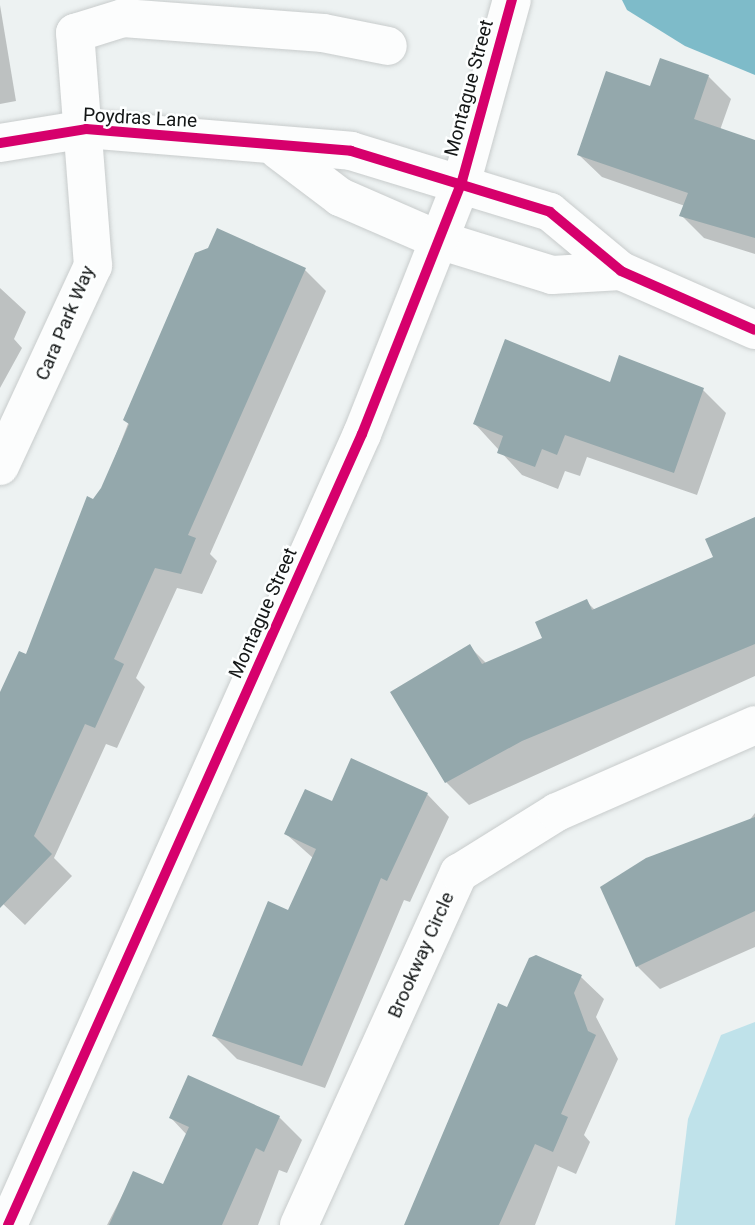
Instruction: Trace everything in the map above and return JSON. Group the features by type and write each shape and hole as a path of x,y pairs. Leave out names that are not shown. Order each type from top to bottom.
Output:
{"street":[{"name":"Montague Street","path":"8,1225 362,434 462,181 512,0"},
{"name":"Cara Park Way","path":"0,466 93,266 86,129 75,33 123,18 323,33 388,46"},
{"name":"Poydras Lane","path":"0,144 86,129 278,150 351,151 462,181 550,212 621,271 755,330"},
{"name":"Poydras Lane","path":"278,150 340,197 439,240 552,275 621,271"},
{"name":"Brookway Circle","path":"299,1225 458,873 558,811 755,725"}],"shaded area":[{"path":"755,1022 755,1225 675,1225 688,1119 721,1035"}],"water":[{"path":"622,0 755,0 755,75 685,46 627,10"}],"building":[{"path":"660,58 709,75 694,119 755,140 755,238 679,216 688,193 577,155 606,71 650,86"},
{"path":"217,228 306,268 188,535 196,538 181,574 155,568 114,659 124,664 95,728 85,724 34,836 52,854 0,908 0,692 19,651 26,654 87,496 93,499 101,488 129,424 123,420 195,253 208,248"},
{"path":"505,339 610,382 619,355 704,388 674,473 565,435 557,455 542,449 535,467 497,453 503,436 473,424"},
{"path":"755,517 755,644 522,741 445,783 390,692 470,644 482,664 542,638 535,622 587,599 592,610 713,557 705,539"},
{"path":"351,758 428,793 387,881 381,878 302,1066 212,1036 268,901 288,910 316,849 284,834 305,789 332,801"},
{"path":"755,817 755,911 636,967 600,887 646,858"},
{"path":"536,955 582,975 574,993 588,1031 596,1035 561,1114 568,1117 553,1152 535,1144 499,1225 404,1225 498,1003 507,1007 529,958"},
{"path":"188,1075 280,1116 264,1152 256,1148 222,1225 109,1225 133,1171 163,1184 189,1127 169,1118"}],"cycle path":[{"path":"8,1225 362,434 462,181 512,0"},
{"path":"0,143 86,129 351,151 550,212 621,271 755,330"}]}
